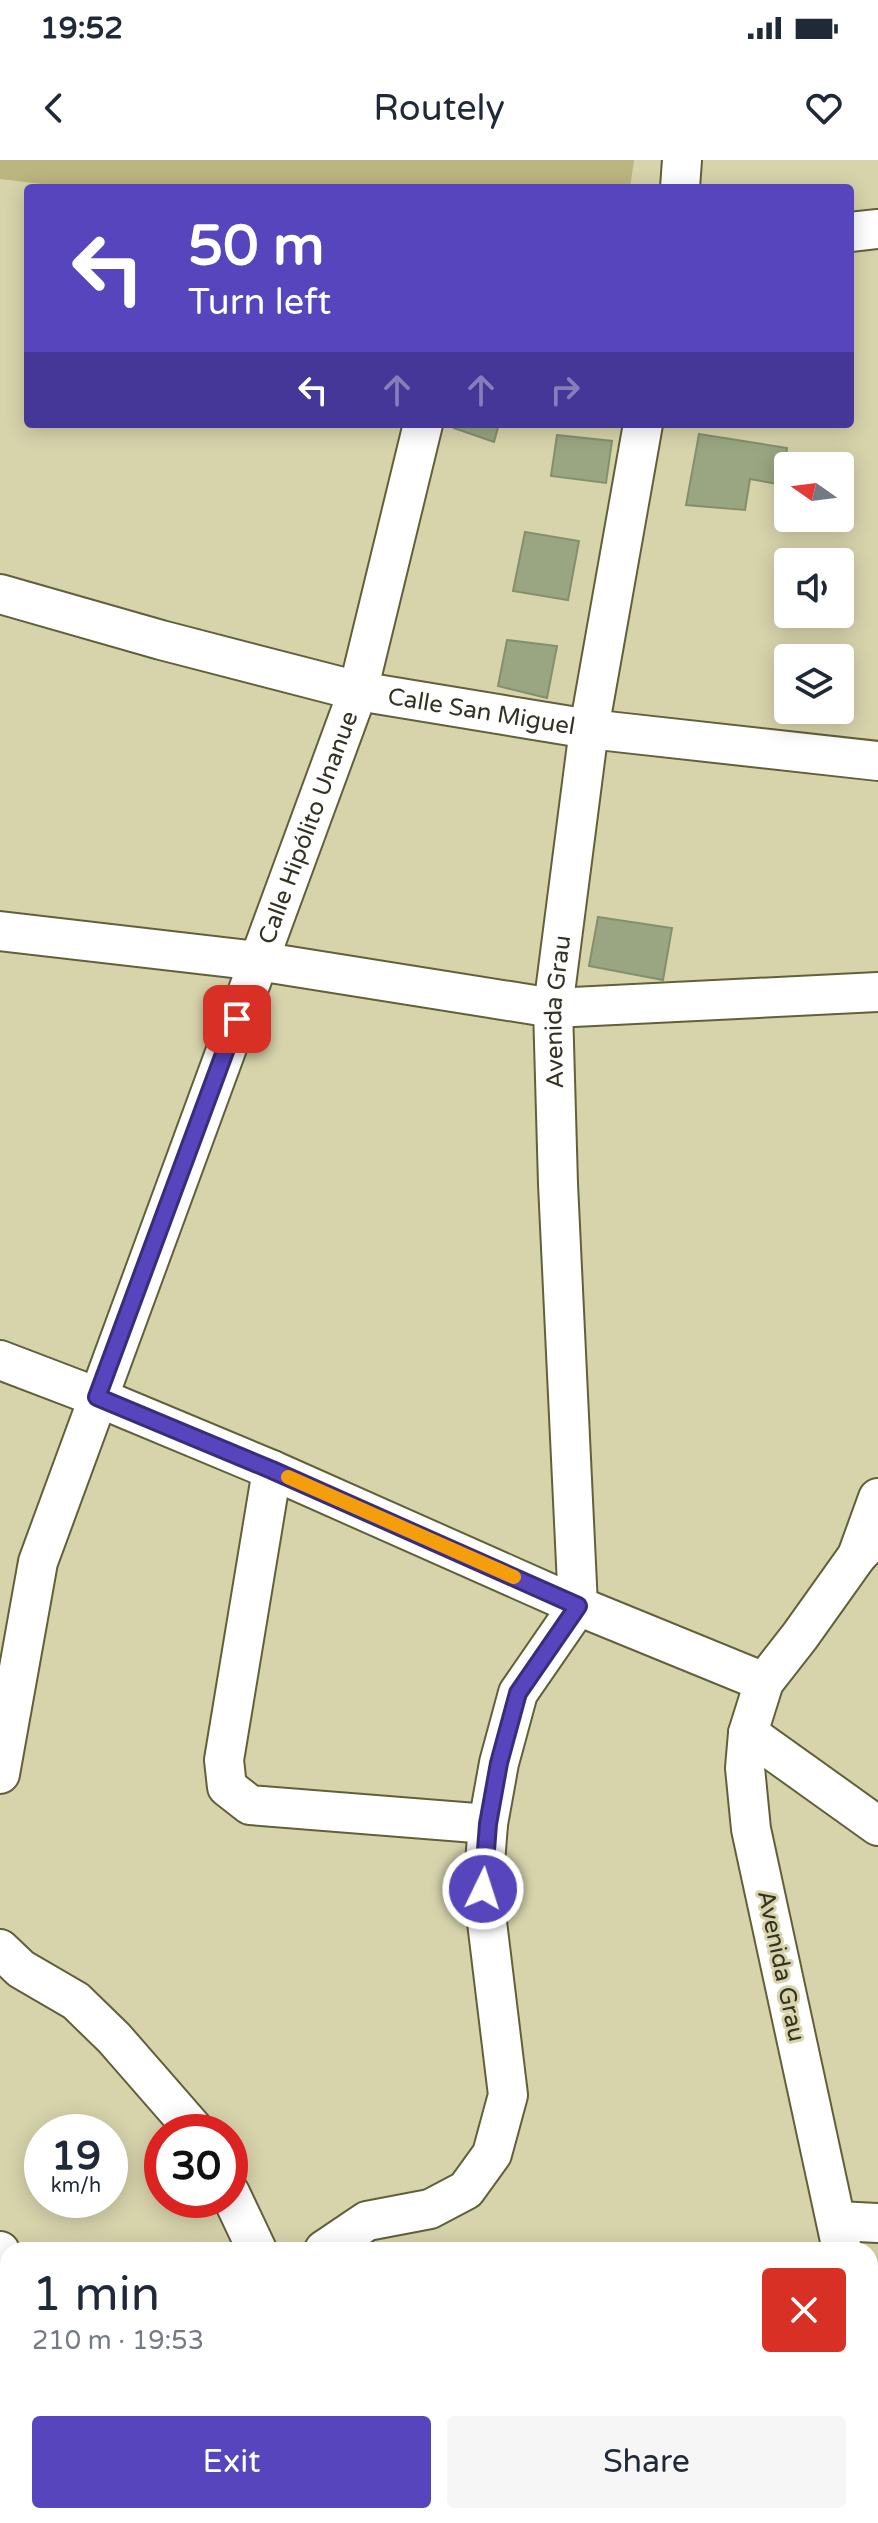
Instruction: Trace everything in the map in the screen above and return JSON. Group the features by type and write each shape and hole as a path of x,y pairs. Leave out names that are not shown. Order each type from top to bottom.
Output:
{"street":[{"path":"680,184 682,160"},
{"path":"854,232 878,229"},
{"name":"Calle Hipólito Unanue","path":"0,1774 38,1562 358,691 422,428"},
{"name":"Avenida Grau","path":"578,1606 553,1008 589,729 642,428"},
{"name":"Calle San Miguel","path":"0,594 358,691 589,729 878,761"},
{"path":"0,931 258,961 553,1008 878,992"},
{"path":"0,1360 272,1470 578,1606 764,1682 868,1545 878,1498"},
{"path":"272,1470 224,1760 227,1787 250,1805 488,1824"},
{"path":"336,2242 367,2221 430,2209 466,2190 492,2154 508,2095 483,1889 488,1824 499,1763 518,1693 578,1606"},
{"name":"Avenida Grau","path":"764,1682 748,1733 745,1768 751,1829 840,2236"},
{"path":"748,1733 878,1826"},
{"path":"0,1949 21,1969 76,2001 114,2038 180,2114"},
{"path":"242,2218 253,2242"},
{"path":"840,2236 878,2223"}],"shaded area":[{"path":"0,160 634,160 631,184 42,184 0,179"}],"building":[{"path":"454,428 498,428 494,442"},
{"path":"699,434 787,448 787,452 774,452 774,483 750,479 745,510 686,505"},
{"path":"557,435 612,441 606,483 551,476"},
{"path":"525,532 579,541 568,600 513,591"},
{"path":"507,640 557,646 547,698 498,686"},
{"path":"598,917 672,928 663,980 589,966"}],"slow traffic":[{"path":"288,1477 514,1577"}],"route":[{"path":"237,1019 97,1397 272,1470 578,1606 518,1693 499,1763 488,1824 483,1889"}]}
